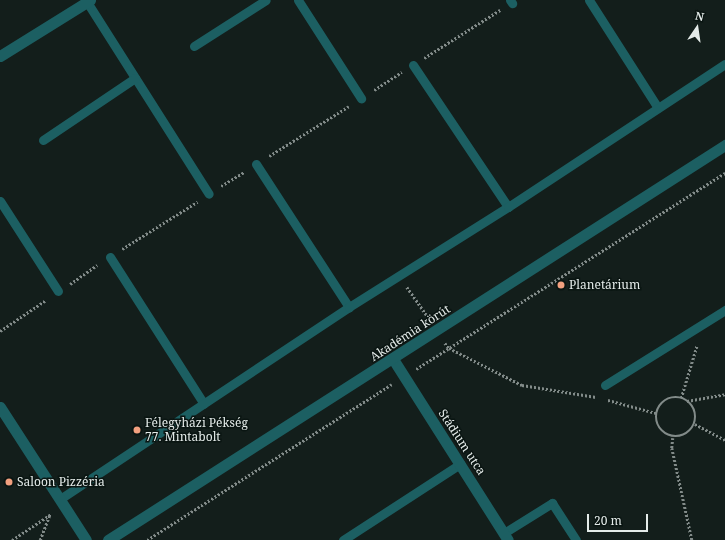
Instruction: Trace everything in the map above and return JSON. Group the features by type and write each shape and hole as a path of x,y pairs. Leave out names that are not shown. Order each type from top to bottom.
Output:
{"street":[{"path":"0,56 89,1"},
{"name":"Akadémia körút","path":"108,540 437,331 725,145"},
{"name":"Stádium utca","path":"393,359 506,537"},
{"path":"0,406 86,540"}],"lane":[{"path":"194,46 266,0"},
{"path":"298,0 361,98"},
{"path":"589,0 658,108"},
{"path":"89,1 135,78 209,194"},
{"path":"62,502 204,404 349,307 508,207 725,64"},
{"path":"413,65 508,207"},
{"path":"43,140 135,78"},
{"path":"256,164 349,307"},
{"path":"0,201 58,291"},
{"path":"110,257 204,404"},
{"path":"605,385 725,310"},
{"path":"343,540 460,464"},
{"path":"506,537 552,503 576,540"}],"path":[{"path":"147,540 725,173"},
{"path":"400,275 449,348 522,385 589,395 656,414"},
{"path":"681,398 704,324"},
{"path":"687,401 725,394"},
{"path":"675,397 687,401 695,411 695,424 687,434 673,438 662,432 658,426 656,414 663,402 675,397"},
{"path":"695,424 725,440"},
{"path":"673,438 672,448 692,540"},
{"path":"12,540 50,515 62,502"},
{"path":"40,540 50,515"}],"place":[{"name":"Planetárium","path":"561,285"},
{"name":"Félegyházi Pékség 77. Mintabolt","path":"137,430"},
{"name":"Saloon Pizzéria","path":"9,482"}]}
